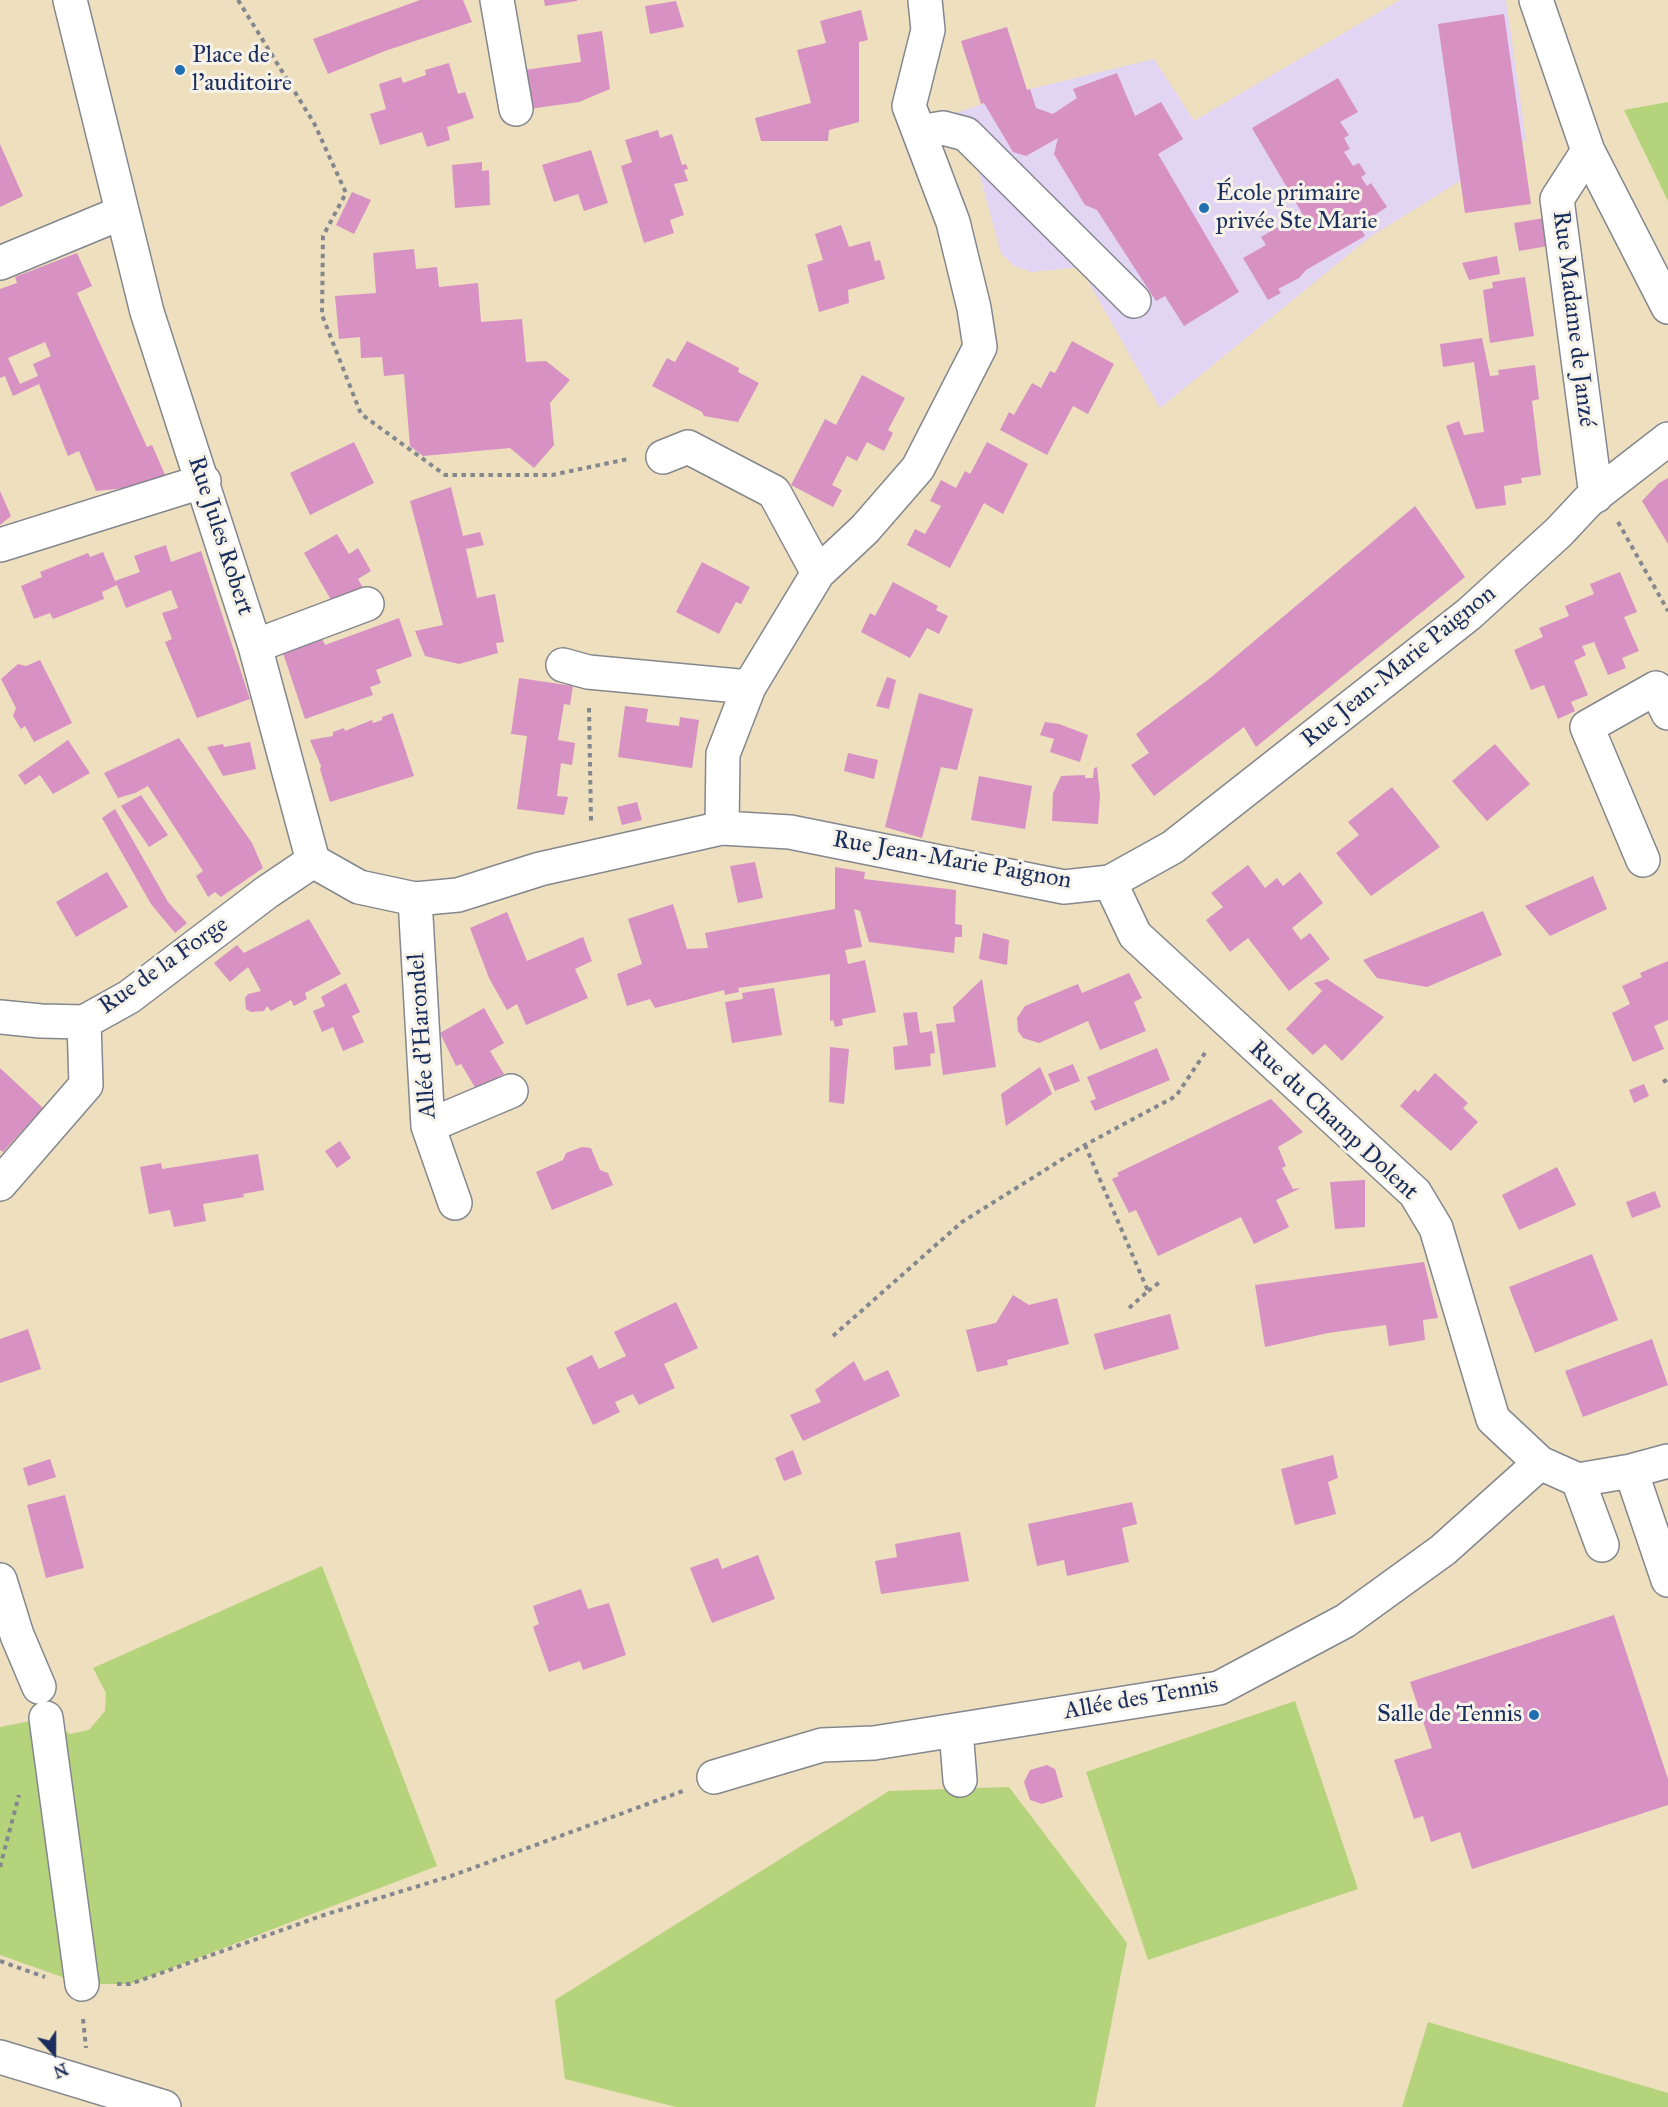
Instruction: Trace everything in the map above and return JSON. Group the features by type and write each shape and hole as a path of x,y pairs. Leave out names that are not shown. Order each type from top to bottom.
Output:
{"street":[{"path":"0,263 123,200 70,0"},
{"path":"497,0 516,109"},
{"path":"722,828 723,754 749,687 818,573 865,529 918,468 980,347 974,308 953,222 909,106 928,30 925,0"},
{"path":"1536,0 1588,151 1668,307"},
{"path":"919,132 943,128 966,134 1134,301"},
{"name":"Rue Madame de Janzé","path":"1588,151 1557,199 1592,498"},
{"name":"Rue Jules Robert","path":"123,200 147,312 204,481 255,646 313,861"},
{"name":"Rue Jean-Marie Paignon","path":"313,861 359,887 415,899 458,895 540,869 722,828 790,832 1064,886 1110,882 1173,847 1468,614 1559,532 1592,498 1668,440"},
{"path":"647,458 688,447 774,492 818,573"},
{"path":"0,545 204,481"},
{"path":"255,646 367,604"},
{"path":"575,668 749,687"},
{"path":"1643,860 1587,727 1656,688 1668,713"},
{"name":"Rue de la Forge","path":"0,1017 84,1022 129,997 267,892 313,861"},
{"name":"Rue du Champ Dolent","path":"1110,882 1135,935 1226,1022 1415,1193 1436,1228 1493,1419 1540,1463 1578,1480"},
{"name":"Allée d'Harondel","path":"415,899 428,1126 455,1203"},
{"path":"0,1184 86,1085 84,1022"},
{"path":"428,1126 511,1091"},
{"path":"1602,1545 1578,1480 1631,1471 1668,1461"},
{"name":"Allée des Tennis","path":"714,1778 822,1745 874,1743 1219,1688 1345,1621 1443,1550 1540,1463"},
{"path":"1631,1471 1668,1580"},
{"path":"0,1580 17,1635 43,1703 82,1984"},
{"path":"956,1730 960,1779"},
{"path":"0,2057 164,2107"}],"path":[{"path":"238,0 314,123 346,193 323,236 321,315 361,414 445,475 552,475 647,458"},
{"path":"1592,498 1618,521 1668,611"},
{"path":"575,668 592,859"},
{"path":"833,1336 962,1222 1086,1145 1176,1096 1226,1022"},
{"path":"1662,1082 1668,1079"},
{"path":"1086,1145 1148,1291"},
{"path":"1128,1309 1160,1282"},
{"path":"0,1961 43,1976 82,1984 130,1984 324,1915 451,1876 714,1778"},
{"path":"82,1984 89,2085"}],"shaded area":[{"name":"École primaire privée Ste Marie","path":"1400,0 1506,0 1526,140 1370,237 1160,408 1080,267 1031,272 1014,266 1001,253 976,162 952,147 940,118 1030,89 1154,59 1194,121"}],"green space":[{"path":"1668,102 1668,201 1624,110"},
{"path":"322,1566 437,1866 130,1984 82,1984 0,1955 0,1727 46,1718 70,1734 89,1730 105,1711 106,1693 93,1668"},
{"path":"1295,1701 1358,1889 1148,1960 1086,1772"},
{"path":"1009,1787 1127,1943 1095,2107 676,2107 565,2079 555,2000 889,1791"},
{"path":"1428,2022 1668,2093 1668,2107 1402,2107"}],"building":[{"path":"420,0 463,0 472,22 385,51 328,74 313,39"},
{"path":"544,0 577,0 577,1 545,6"},
{"path":"676,1 684,27 650,34 645,6"},
{"path":"861,10 868,40 859,42 859,122 829,130 828,141 761,141 755,118 811,103 797,50 826,43 820,21"},
{"path":"1504,14 1531,204 1465,213 1438,24"},
{"path":"1007,27 1027,90 1030,89 1036,108 1053,114 1077,98 1073,89 1117,73 1135,116 1161,102 1183,139 1158,154 1239,292 1184,326 1165,296 1156,301 1097,210 1085,205 1054,154 1058,138 1026,156 1013,152 984,103 981,104 961,41"},
{"path":"602,31 610,89 579,102 529,109 524,70 581,62 577,35"},
{"path":"449,63 458,94 465,92 474,118 447,127 450,140 427,147 422,132 380,145 370,114 386,109 379,84 401,77 403,83 426,75 425,70"},
{"path":"1338,78 1358,112 1340,122 1349,135 1344,138 1350,149 1344,152 1353,166 1359,163 1366,174 1361,177 1367,186 1371,183 1387,207 1359,225 1365,236 1306,270 1299,278 1278,289 1281,293 1268,300 1243,258 1266,245 1261,237 1302,213 1252,128"},
{"path":"658,130 660,138 672,134 682,165 686,164 688,169 684,170 688,181 674,184 684,215 670,220 674,233 644,243 621,166 632,162 625,140"},
{"path":"0,144 23,196 0,207"},
{"path":"591,150 608,203 584,211 578,194 554,202 542,165"},
{"path":"482,162 482,171 489,170 490,205 455,208 452,165"},
{"path":"352,192 371,200 354,234 336,225"},
{"path":"1544,218 1548,246 1519,251 1514,223"},
{"path":"841,225 849,247 870,241 875,261 880,260 885,279 848,290 849,303 819,312 807,265 823,260 815,234"},
{"path":"414,249 416,269 437,267 439,287 478,283 481,322 522,319 526,362 546,361 570,380 550,403 554,445 534,468 510,448 423,456 410,446 404,374 384,376 382,357 361,358 360,337 339,339 335,296 376,293 373,253"},
{"path":"77,253 92,286 77,293 147,447 152,445 166,477 145,486 96,491 79,451 68,456 39,384 13,396 5,376 0,378 0,289 17,283 15,277","holes":["45,342 51,356 33,364 38,376 20,384 8,358"]},
{"path":"1497,256 1500,274 1469,280 1462,263"},
{"path":"1525,277 1534,336 1490,343 1483,290 1493,288 1492,282"},
{"path":"1482,338 1490,376 1499,375 1498,370 1535,365 1539,399 1532,401 1541,475 1521,478 1522,483 1504,486 1506,505 1476,509 1446,426 1459,421 1464,435 1484,432 1474,362 1443,367 1440,344"},
{"path":"687,341 739,368 738,372 759,383 738,422 704,416 702,412 652,386 667,358 675,362"},
{"path":"1072,341 1114,364 1088,414 1073,406 1047,455 1000,430 1009,412 1014,415 1032,383 1041,388 1050,371 1055,373"},
{"path":"862,375 905,398 888,430 893,433 884,451 867,442 857,461 847,456 832,485 842,490 833,507 791,485 825,419 836,425"},
{"path":"354,442 374,483 310,515 290,473"},
{"path":"987,442 1028,464 1003,514 984,503 950,568 907,545 915,529 925,534 941,506 930,501 941,480 956,488 965,471 970,474"},
{"path":"1668,478 1668,544 1642,501 1659,483"},
{"path":"451,487 463,536 480,532 484,545 466,549 477,598 495,594 504,642 496,643 498,653 459,664 425,656 415,631 443,625 410,501"},
{"path":"0,491 11,516 0,525"},
{"path":"1415,506 1465,577 1256,747 1244,727 1154,796 1131,765 1149,753 1136,734 1209,679"},
{"path":"337,534 349,554 358,548 371,571 358,579 363,588 334,605 304,553"},
{"path":"166,545 171,562 201,551 250,699 197,718 165,642 172,639 162,613 178,608 171,590 126,608 117,585 102,592 104,599 53,619 50,613 34,619 21,586 42,577 40,572 88,553 90,557 103,552 115,581 140,572 134,556"},
{"path":"702,562 750,587 741,604 736,602 719,634 676,612"},
{"path":"1620,572 1637,612 1624,617 1639,651 1622,658 1626,668 1608,675 1594,642 1582,646 1586,655 1574,661 1588,695 1571,702 1575,711 1558,719 1544,685 1531,690 1514,650 1543,637 1539,628 1569,616 1565,606 1594,594 1590,584"},
{"path":"893,582 938,606 936,610 948,616 939,634 927,628 910,658 861,632 870,613 875,616"},
{"path":"399,618 412,656 376,670 381,683 370,687 373,695 305,719 283,653 322,638 325,645"},
{"path":"40,660 72,723 34,742 25,726 21,729 13,716 16,708 1,679 18,664 26,666"},
{"path":"887,677 896,680 889,709 876,706"},
{"path":"519,678 573,686 570,705 564,704 558,740 575,743 572,765 561,763 557,796 568,797 564,815 517,809 527,736 511,734"},
{"path":"919,693 973,709 957,770 941,767 922,838 885,827"},
{"path":"625,706 648,709 646,722 679,726 680,717 699,720 692,768 618,757"},
{"path":"393,713 414,776 330,802 321,766 310,740 333,736 333,732 344,728 345,731 372,720 373,723"},
{"path":"1045,722 1059,724 1088,735 1080,762 1050,752 1054,739 1040,735"},
{"path":"179,738 252,843 263,868 221,897 215,892 208,897 196,876 203,871 148,786 118,798 104,773"},
{"path":"68,740 90,773 53,794 40,775 25,785 18,775"},
{"path":"250,742 256,769 223,776 207,747 223,744 224,747"},
{"path":"1495,744 1530,784 1487,821 1452,781"},
{"path":"848,753 878,760 874,779 844,771"},
{"path":"1097,767 1100,796 1098,824 1052,821 1053,793 1061,776 1085,775 1085,778 1093,778 1094,768"},
{"path":"979,776 1032,786 1025,829 971,820"},
{"path":"1392,787 1440,847 1371,896 1336,853 1359,835 1348,822"},
{"path":"141,795 168,835 149,847 121,806"},
{"path":"637,802 642,820 622,825 617,807"},
{"path":"115,809 168,902 187,923 175,933 151,904 102,818"},
{"path":"755,862 763,898 738,903 730,866"},
{"path":"1248,865 1265,888 1277,878 1283,886 1300,872 1323,903 1292,928 1301,940 1310,933 1330,959 1289,991 1248,938 1230,952 1206,920 1223,907 1211,893"},
{"path":"835,867 865,872 864,879 956,890 955,924 962,925 962,937 955,937 954,953 869,942 860,911 854,909 862,947 845,950 848,964 865,960 876,1012 842,1019 843,1025 835,1027 833,1020 830,1021 830,974 738,988 739,992 725,995 724,990 655,1008 650,999 627,1006 617,974 642,964 628,919 673,904 687,949 708,948 705,933 835,909"},
{"path":"107,872 128,907 76,937 56,902"},
{"path":"1593,876 1607,909 1550,936 1525,906"},
{"path":"1483,911 1502,955 1427,987 1377,978 1363,960"},
{"path":"507,912 527,961 583,937 592,961 575,969 588,998 526,1025 517,1004 507,1010 489,978 470,928"},
{"path":"309,919 341,974 305,993 307,999 294,1006 291,1000 271,1011 267,1006 264,1011 251,1012 246,1009 245,998 248,994 261,991 248,967 230,982 214,963 237,945 244,953"},
{"path":"983,933 1009,940 1007,965 979,959"},
{"path":"1668,961 1668,1020 1654,1026 1664,1049 1633,1062 1612,1013 1630,1004 1622,986 1642,977 1640,973"},
{"path":"1129,973 1142,998 1134,1002 1146,1031 1100,1050 1088,1021 1039,1043 1023,1038 1018,1031 1017,1018 1025,1006 1078,984 1082,993"},
{"path":"982,979 996,1067 943,1075 936,1024 955,1022 953,1007"},
{"path":"1327,979 1384,1017 1342,1061 1325,1044 1313,1055 1286,1029 1322,991 1314,983"},
{"path":"346,983 360,1012 352,1016 364,1042 343,1051 333,1027 322,1032 313,1011 325,1006 321,997"},
{"path":"774,988 782,1035 732,1043 725,1002 743,999 742,993"},
{"path":"484,1008 504,1043 490,1051 504,1074 476,1089 461,1064 456,1066 440,1033"},
{"path":"917,1012 920,1033 932,1031 935,1053 930,1054 931,1066 895,1070 893,1047 908,1045 903,1013"},
{"path":"830,1047 849,1049 844,1104 829,1102"},
{"path":"1157,1048 1170,1080 1095,1111 1090,1101 1096,1099 1087,1077"},
{"path":"1073,1064 1080,1081 1055,1091 1048,1074"},
{"path":"1040,1067 1052,1094 1006,1126 1001,1094"},
{"path":"0,1068 43,1108 3,1152 0,1150"},
{"path":"1435,1073 1468,1103 1463,1108 1478,1122 1451,1151 1400,1106 1415,1089 1418,1092"},
{"path":"1644,1084 1649,1096 1634,1103 1629,1090"},
{"path":"1271,1099 1303,1132 1278,1147 1286,1166 1282,1168 1293,1189 1301,1188 1276,1200 1289,1227 1254,1244 1241,1217 1158,1256 1136,1210 1129,1213 1112,1179 1119,1176 1117,1173"},
{"path":"340,1141 351,1158 337,1168 325,1151"},
{"path":"582,1147 591,1148 600,1170 608,1173 613,1185 552,1210 536,1172 563,1160 566,1153"},
{"path":"258,1154 264,1190 243,1194 244,1197 203,1204 206,1221 174,1227 170,1210 149,1214 140,1167 161,1163 162,1169"},
{"path":"1557,1167 1576,1205 1519,1230 1502,1195"},
{"path":"1365,1180 1365,1227 1335,1229 1330,1182"},
{"path":"1655,1191 1661,1207 1632,1218 1626,1202"},
{"path":"1592,1254 1618,1320 1535,1353 1509,1287"},
{"path":"1424,1262 1438,1318 1423,1320 1425,1340 1389,1346 1386,1325 1328,1333 1265,1347 1255,1285"},
{"path":"1013,1295 1029,1305 1057,1298 1069,1344 1007,1360 1008,1365 977,1372 966,1330 996,1323"},
{"path":"676,1302 698,1348 664,1364 675,1388 639,1405 633,1394 615,1402 620,1412 593,1425 566,1368 592,1355 599,1369 626,1356 614,1332"},
{"path":"1170,1314 1179,1349 1104,1370 1094,1334"},
{"path":"28,1329 41,1369 0,1383 0,1339"},
{"path":"1652,1339 1668,1385 1583,1417 1565,1371"},
{"path":"854,1361 864,1381 888,1370 900,1396 803,1441 790,1415 821,1402 815,1390"},
{"path":"793,1450 802,1474 784,1481 775,1458"},
{"path":"1333,1455 1338,1478 1328,1482 1336,1514 1295,1525 1281,1469"},
{"path":"50,1459 56,1477 28,1486 23,1468"},
{"path":"65,1495 84,1568 46,1578 27,1505"},
{"path":"1132,1502 1137,1524 1122,1528 1129,1562 1067,1576 1064,1560 1037,1566 1028,1524"},
{"path":"960,1532 969,1581 881,1594 875,1561 897,1557 895,1544"},
{"path":"758,1555 775,1599 712,1623 690,1568 718,1558 722,1569"},
{"path":"581,1589 588,1609 609,1603 626,1655 583,1670 580,1661 549,1672 533,1627 539,1624 533,1606"},
{"name":"Salle de Tennis","path":"1614,1615 1668,1779 1668,1805 1472,1869 1460,1832 1431,1842 1423,1816 1414,1819 1394,1760 1432,1748 1410,1682"},
{"path":"1047,1765 1055,1769 1063,1797 1042,1804 1030,1800 1024,1782 1030,1770"}],"place":[{"name":"Place de l'auditoire","path":"180,70"},
{"name":"École primaire privée Ste Marie","path":"1204,208"},
{"name":"Salle de Tennis","path":"1534,1715"}]}
